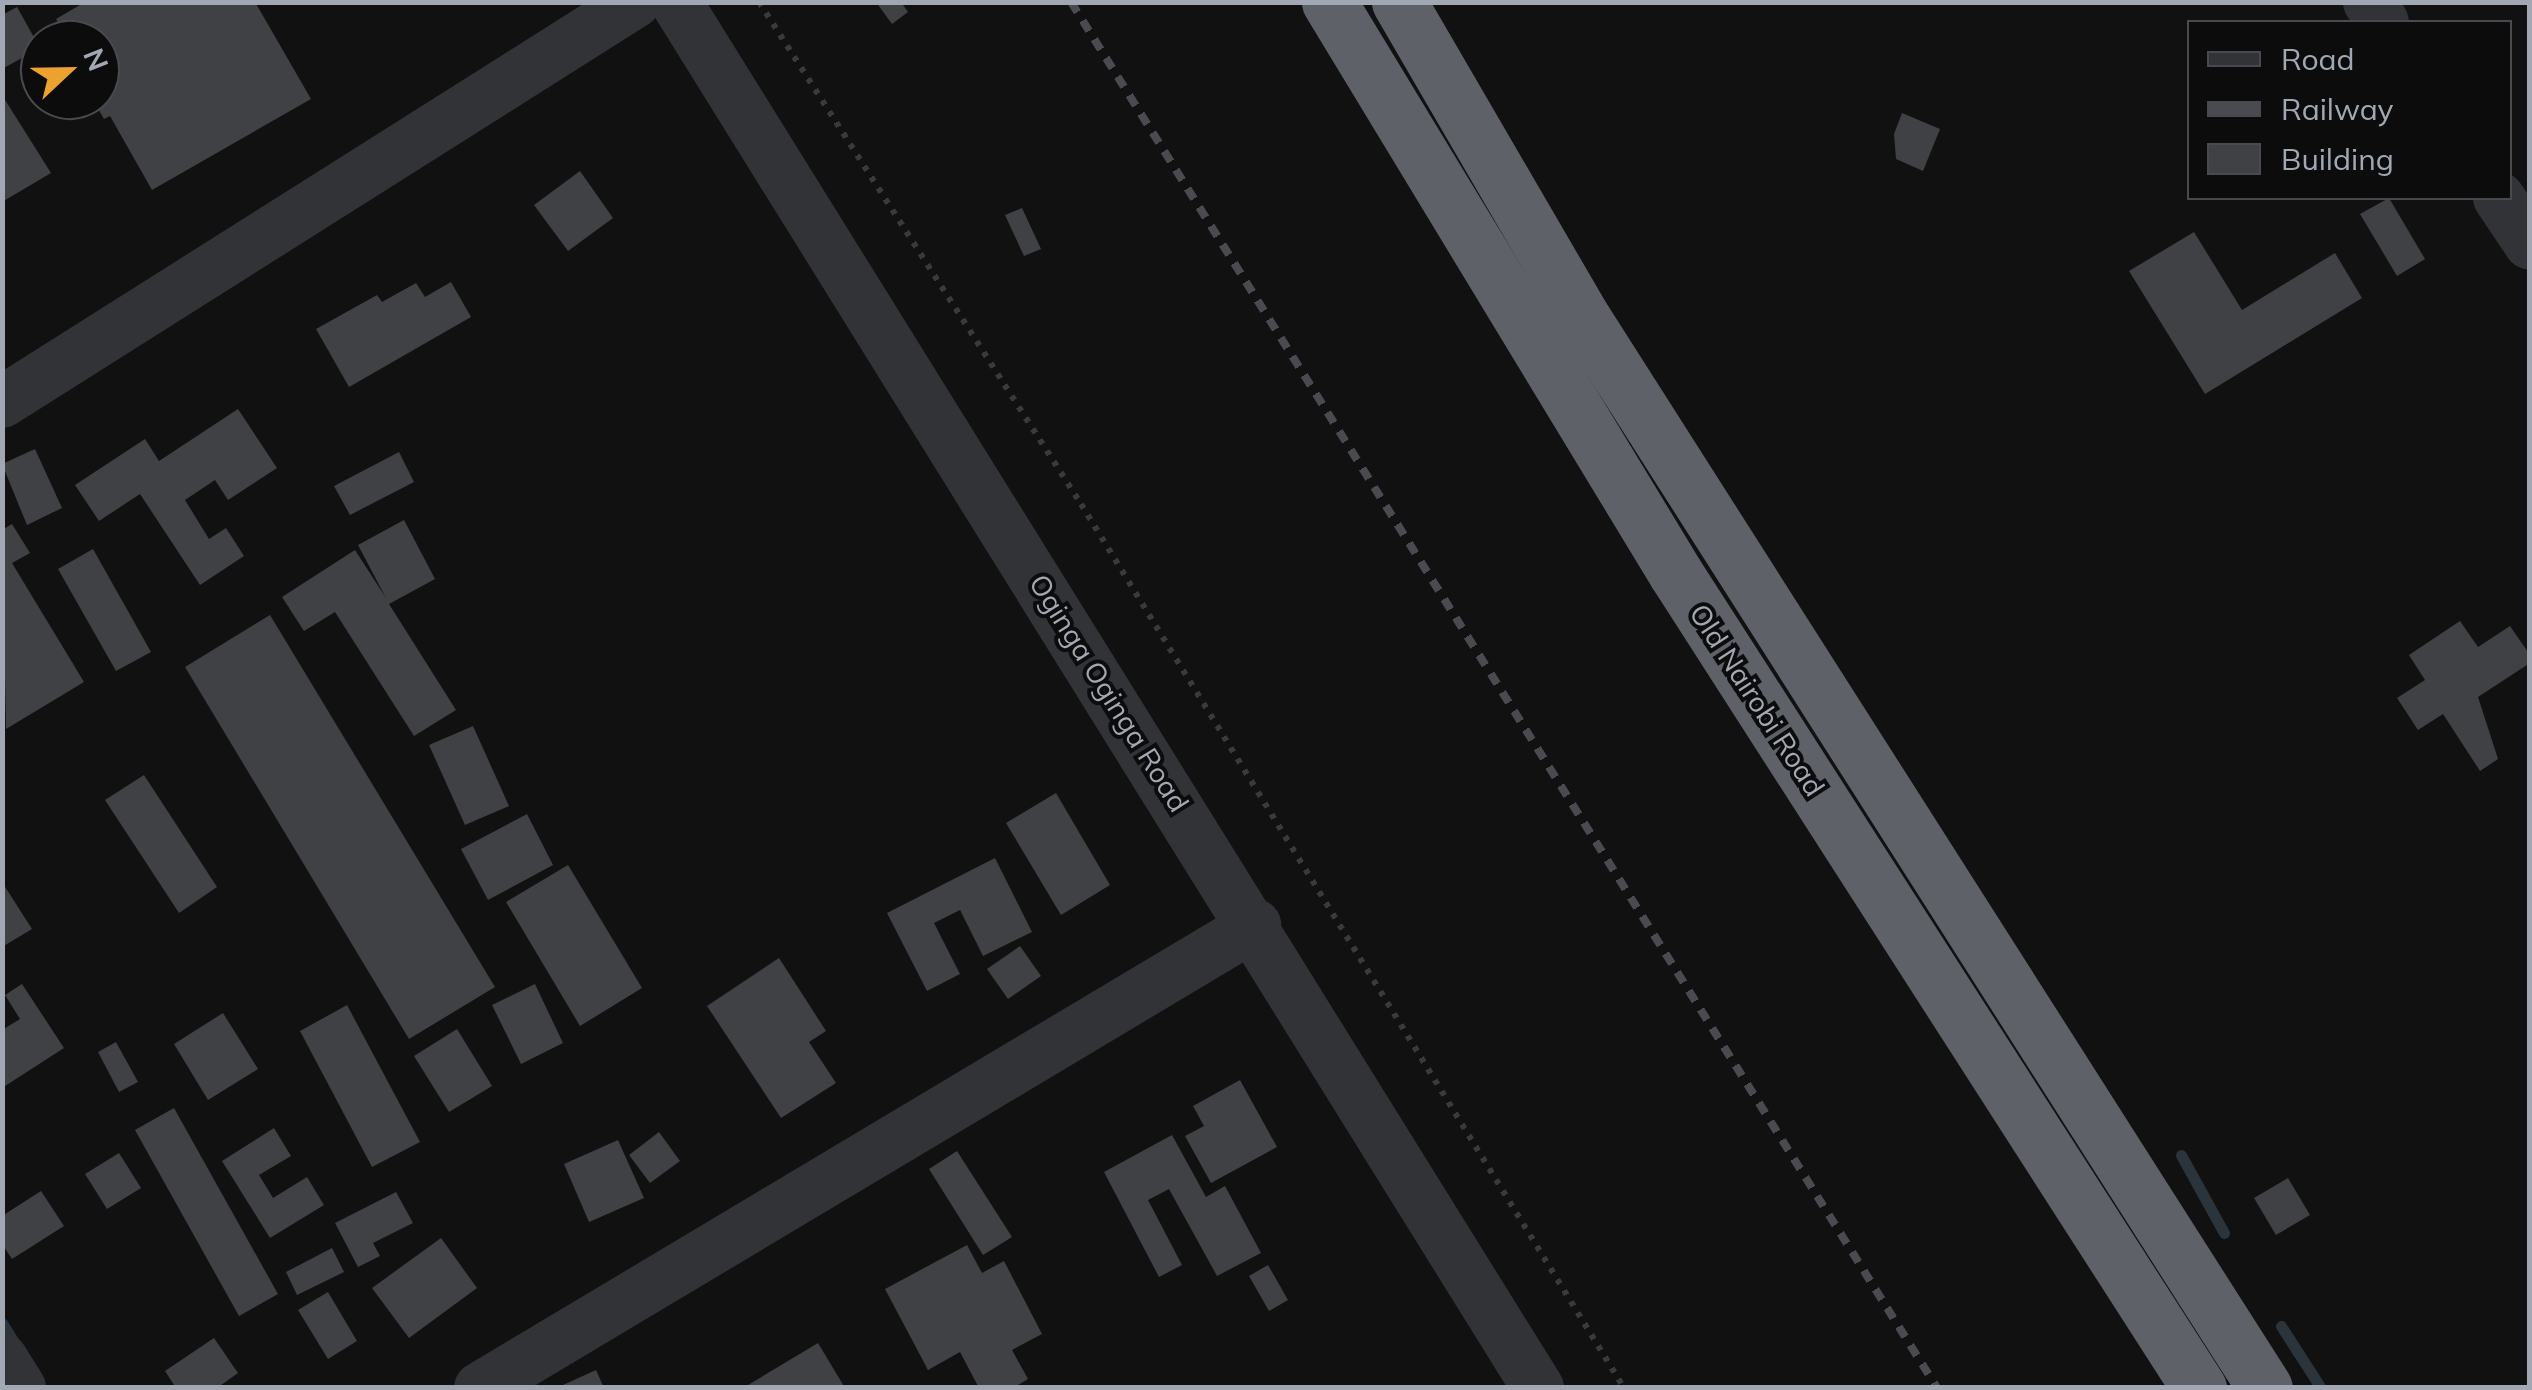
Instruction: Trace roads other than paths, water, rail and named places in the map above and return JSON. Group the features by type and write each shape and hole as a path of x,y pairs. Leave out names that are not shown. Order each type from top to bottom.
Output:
{"highway":[{"name":"Old Nairobi Road","path":"1329,2 1676,574 2199,1388"},
{"name":"Old Nairobi Road","path":"1399,2 1585,321 2265,1388"}],"street":[{"path":"2,402 636,2"},
{"name":"Oginga Oginga Road","path":"676,2 1255,925 1538,1388"},
{"path":"2499,200 2530,244"},
{"path":"480,1388 1255,925"},
{"path":"2,1359 20,1388"}],"waterway":[{"path":"2181,1155 2224,1233"},
{"path":"2,1323 16,1345"},
{"path":"2281,1326 2321,1388"}],"railway":[{"path":"1071,2 1937,1388"}]}
